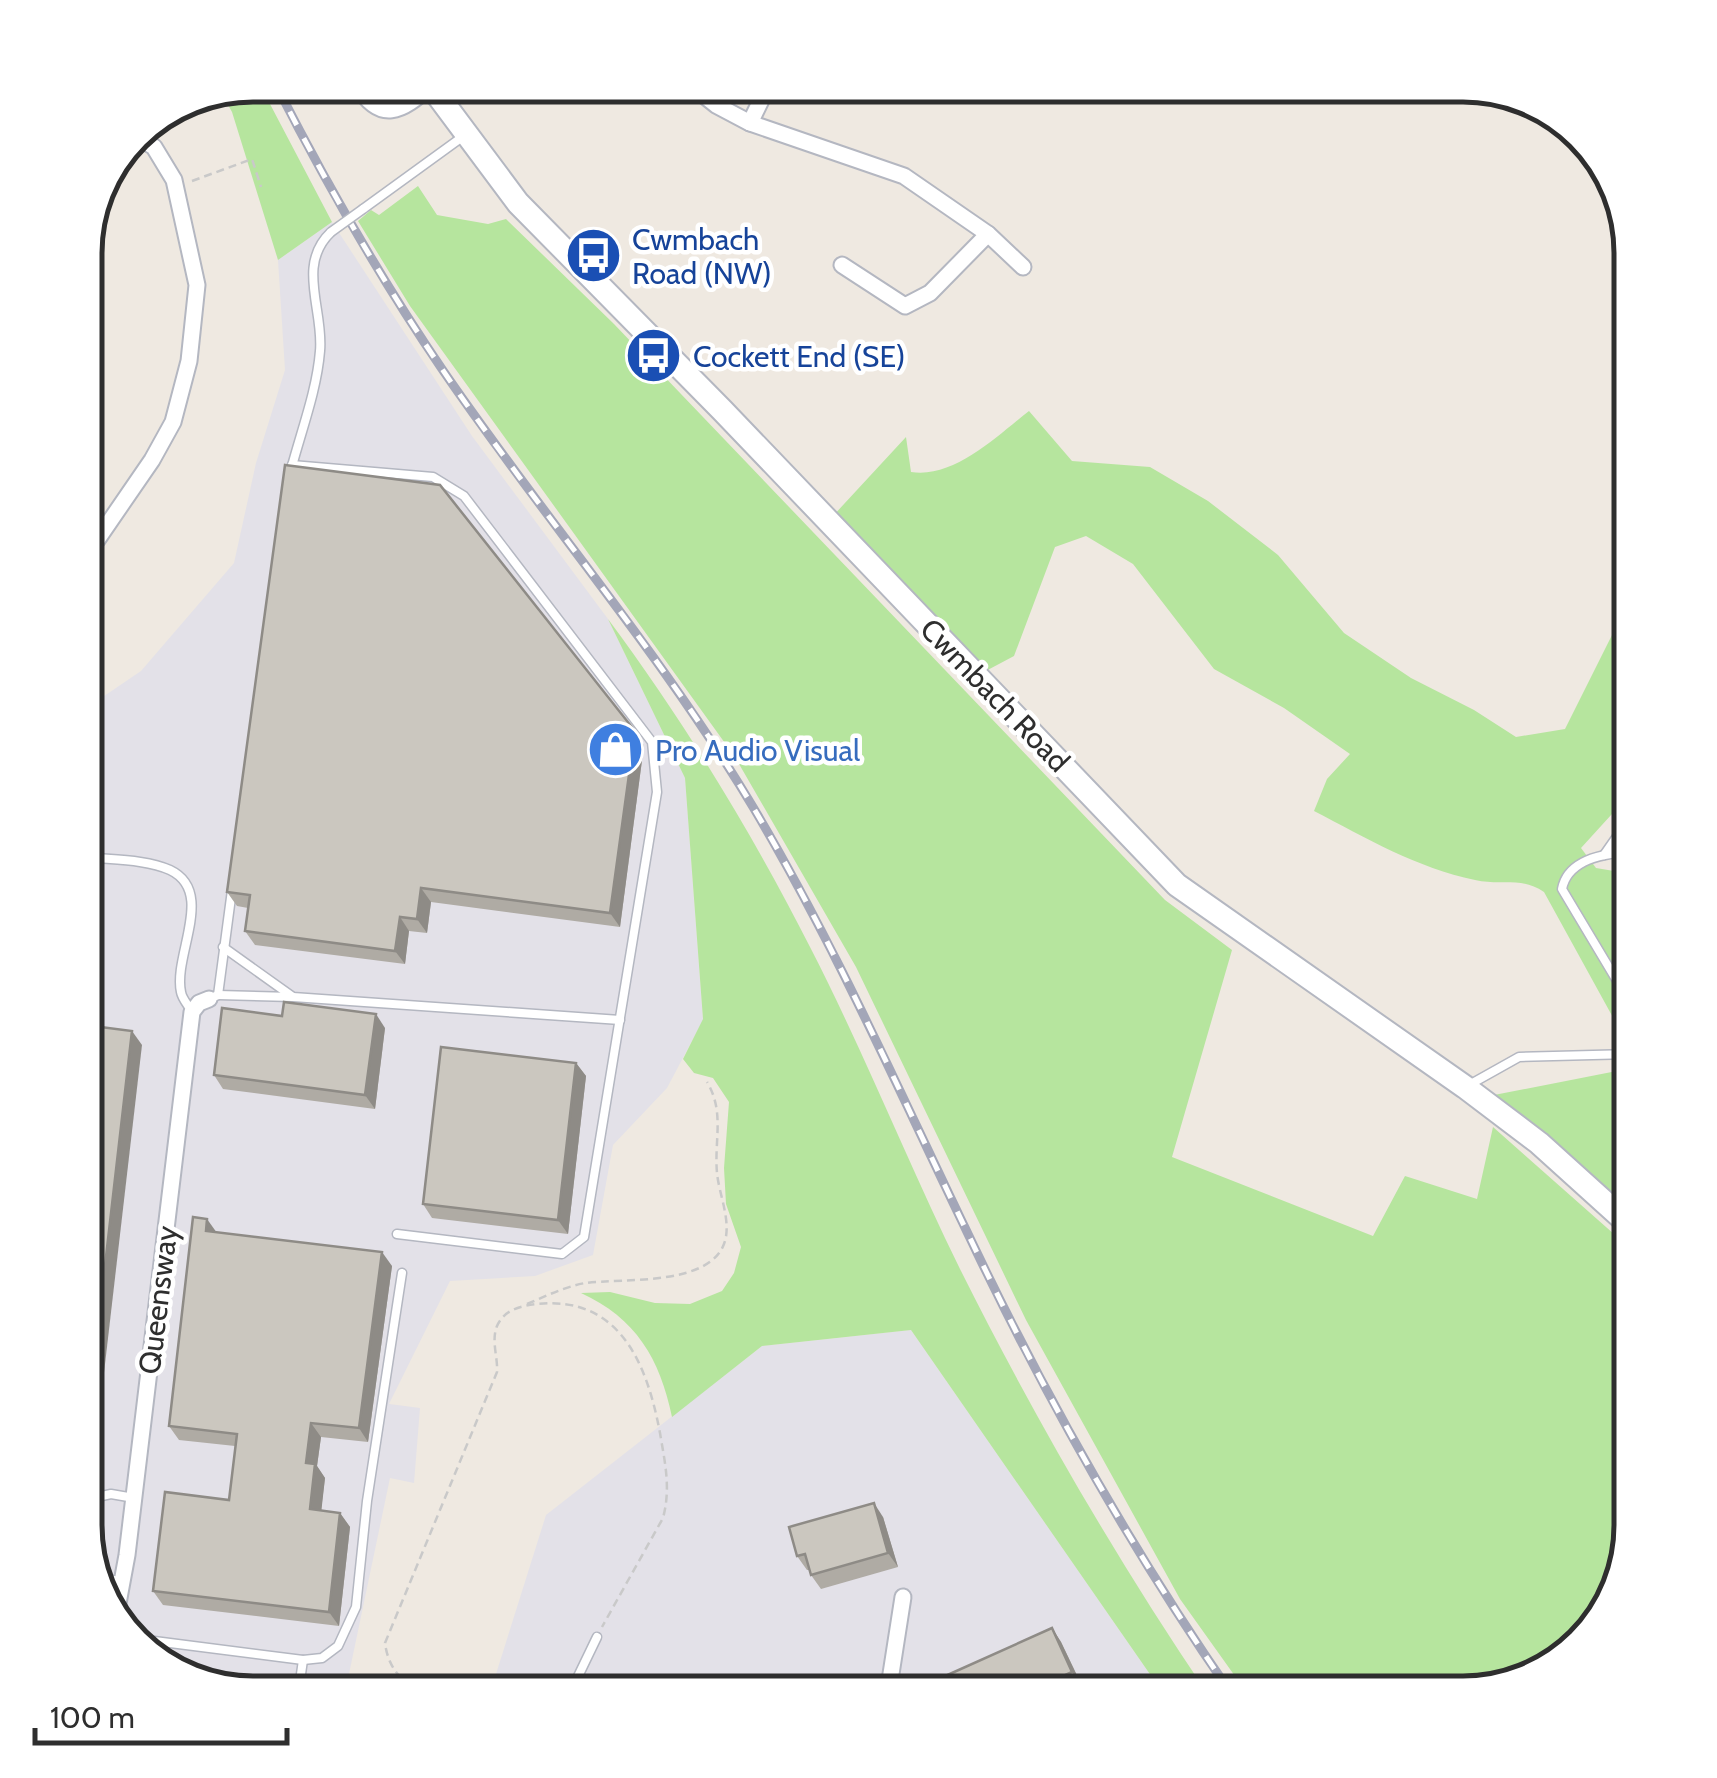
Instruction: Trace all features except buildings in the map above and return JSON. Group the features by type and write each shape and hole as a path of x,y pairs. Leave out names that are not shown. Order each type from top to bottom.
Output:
{"main road":[{"name":"Cwmbach Road","path":"442,102 518,203 553,241 763,453 1177,885 1465,1088 1538,1143 1614,1210"}],"street":[{"path":"367,102 382,111 394,112 408,102"},
{"path":"713,102 750,123 904,176 988,234 1023,268"},
{"path":"750,123 760,102"},
{"path":"103,532 173,422 188,361 196,285 174,180 150,144"},
{"path":"842,265 905,306 930,293 988,234"},
{"path":"192,1012 199,1003 213,997"},
{"name":"Queensway","path":"120,1593 192,1012"},
{"path":"891,1676 902,1598"}],"lane":[{"path":"288,479 320,352 312,266 321,241 467,134"},
{"path":"292,465 432,477 464,496 652,742 657,792 584,1237 562,1254 396,1234"},
{"path":"1604,854 1614,840"},
{"path":"1614,853 1579,864 1562,881 1562,888 1614,976"},
{"path":"103,860 170,870 188,885 192,904 180,990 192,1012"},
{"path":"234,878 213,997 293,998 620,1020"},
{"path":"223,948 293,998"},
{"path":"1465,1088 1519,1057 1614,1054"},
{"path":"160,1642 303,1660 322,1658 338,1646 356,1606 402,1272"},
{"path":"102,1495 134,1498"},
{"path":"114,1580 122,1582"},
{"path":"578,1676 597,1637"},
{"path":"301,1676 303,1660"}],"path":[{"path":"185,184 252,159 261,187"},
{"path":"399,1676 392,1668 385,1643 497,1372 498,1325 512,1310 558,1290 689,1273 709,1264 725,1241 726,1224 716,1170 718,1112 707,1082"},
{"path":"524,1306 568,1305 609,1322 635,1354 654,1404 666,1467 667,1501 662,1518 597,1637"}],"shaded area":[{"path":"332,222 472,436 608,619 685,778 703,1020 667,1088 613,1145 593,1255 535,1276 450,1281 389,1404 420,1408 414,1483 390,1478 349,1676 224,1673 178,1655 140,1624 123,1600 111,1573 102,1524 103,697 141,671 234,563 256,463 285,370 278,260"},
{"path":"911,1330 1151,1676 495,1676 546,1515 762,1346"}],"green space":[{"path":"269,102 332,222 278,260 228,105"},
{"path":"418,186 437,215 488,224 506,219 614,324 1165,900 1232,950 1172,1157 1373,1236 1405,1176 1477,1199 1493,1127 1614,1234 1612,1554 1589,1608 1563,1638 1539,1655 1493,1673 1235,1676 1180,1599 1026,1320 856,967 735,757 410,306 358,221 371,210 379,215"},
{"path":"1029,411 1072,461 1150,467 1208,501 1278,555 1344,633 1411,678 1516,737 1565,729 1614,631 1614,812 1581,848 1596,868 1614,871 1614,1019 1544,892 1527,884 1484,882 1433,868 1314,811 1327,779 1350,754 1284,708 1214,669 1133,564 1086,536 1055,547 1014,656 982,673 832,517 906,437 911,472 943,469 989,443"},
{"path":"608,619 716,778 765,862 830,987 960,1269 1016,1378 1076,1485 1196,1676 1151,1676 911,1330 762,1346 672,1417 660,1377 643,1343 617,1315 581,1293 610,1292 655,1303 690,1304 722,1291 734,1273 741,1247 726,1204 724,1168 729,1102 713,1078 694,1073 683,1059 703,1019 685,778"},
{"path":"1614,1072 1614,1195 1494,1095"}],"railway":[{"path":"285,102 354,230 419,335 680,694 753,807 839,965 1058,1412 1158,1583 1220,1676"}],"place":[{"name":"Cwmbach Road (NW)","path":"593,256"},
{"name":"Cockett End (SE)","path":"654,356"},
{"name":"Pro Audio Visual","path":"616,750"}]}
